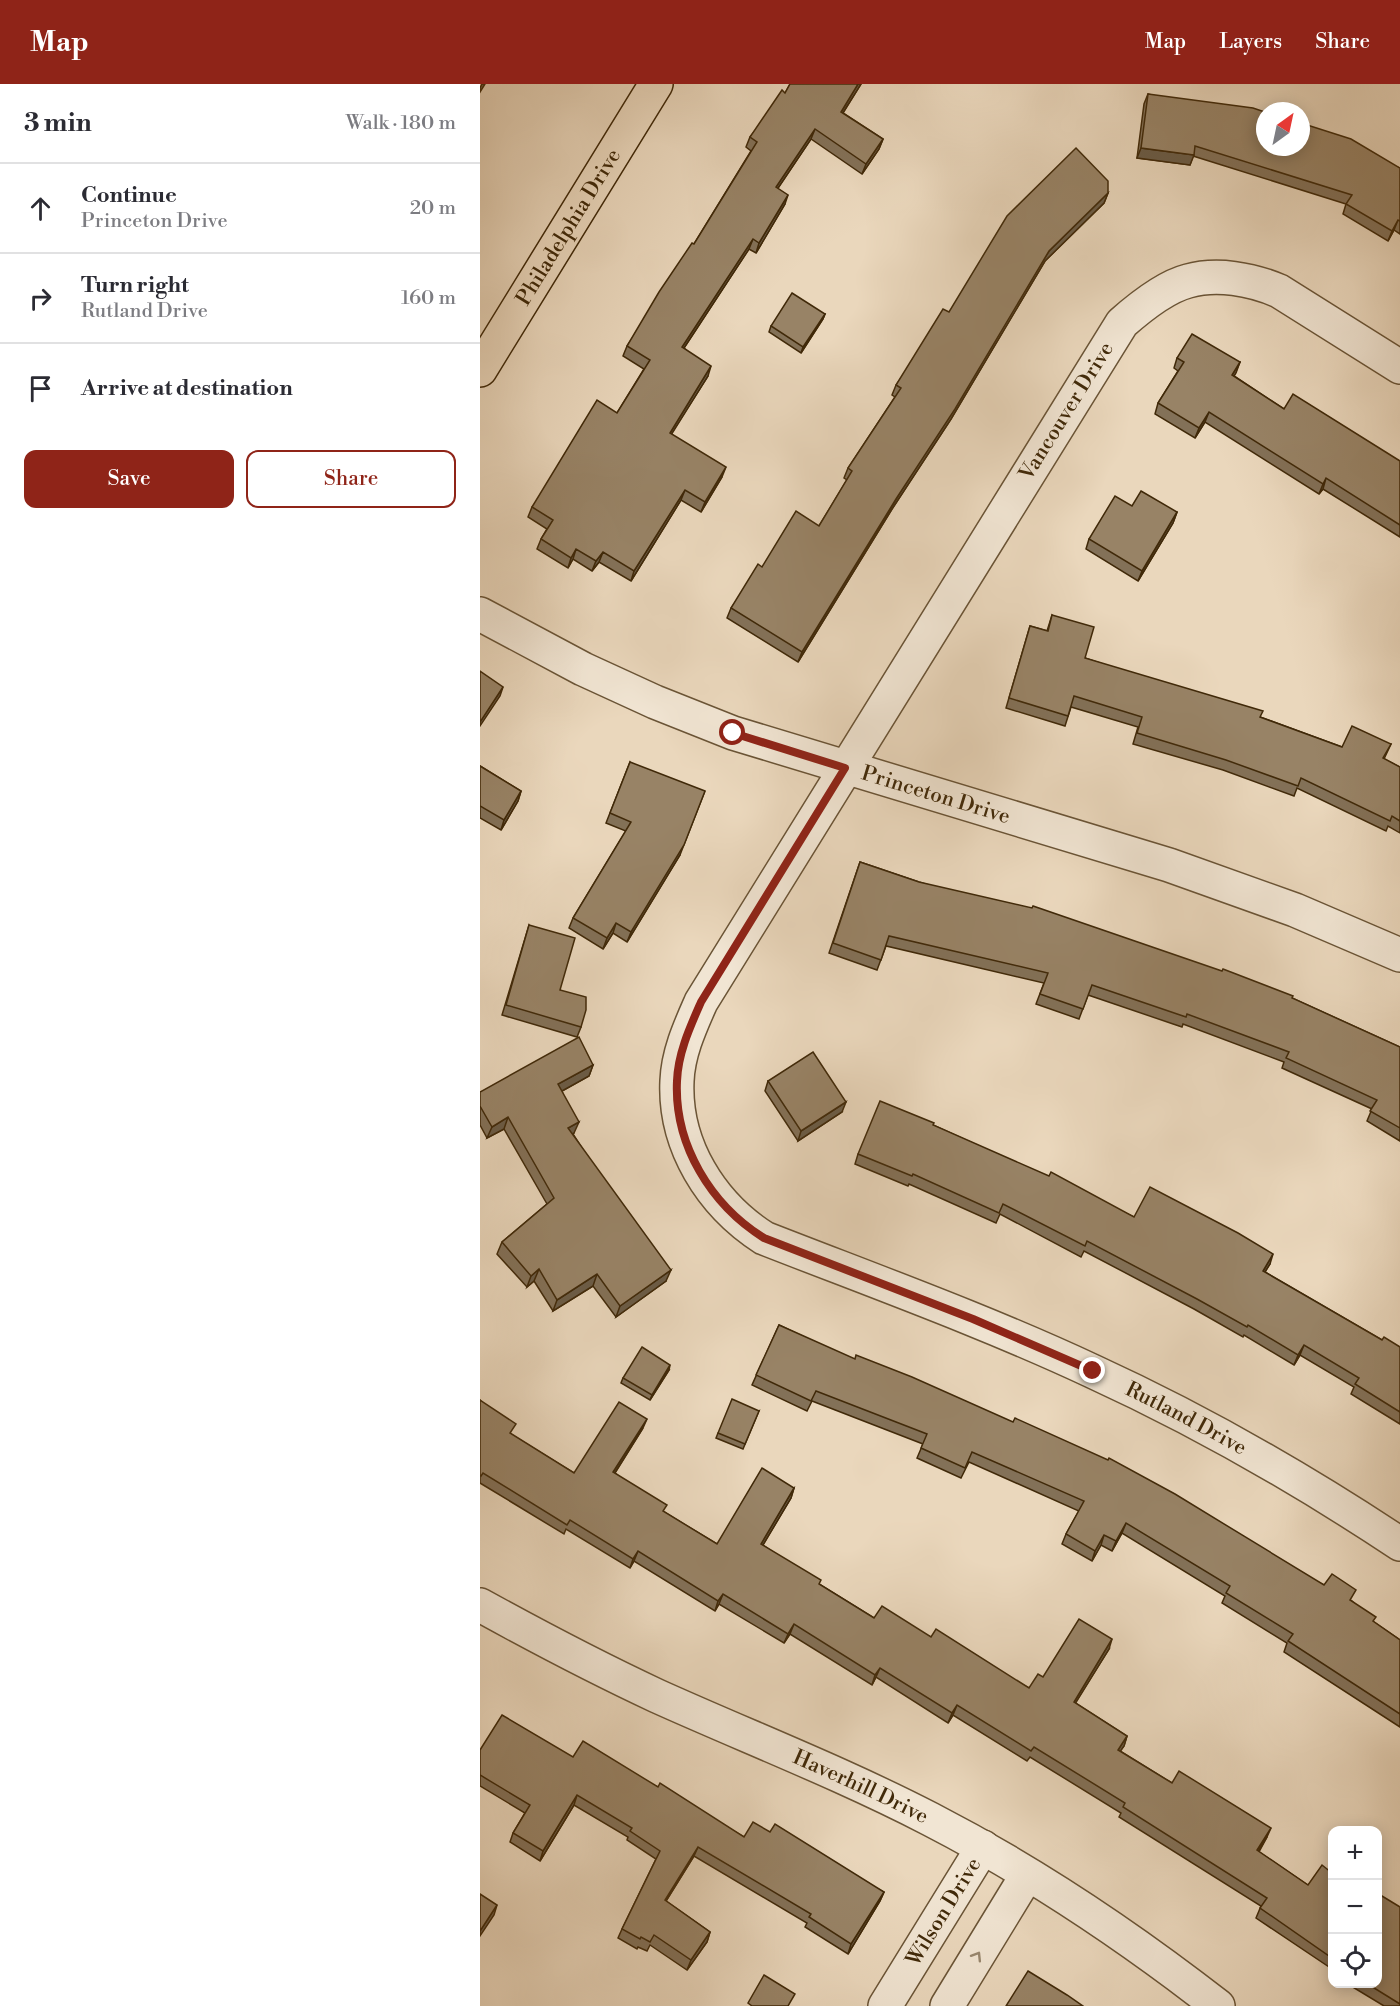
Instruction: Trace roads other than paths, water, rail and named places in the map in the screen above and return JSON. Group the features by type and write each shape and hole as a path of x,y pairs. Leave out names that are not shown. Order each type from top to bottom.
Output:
{"main road":[{"name":"Philadelphia Drive","path":"480,370 656,84"}],"street":[{"name":"Vancouver Drive","path":"845,768 1108,343 1122,323 1145,302 1187,281 1222,278 1241,279 1262,284 1279,291 1400,367"},
{"name":"Princeton Drive","path":"480,614 583,669 655,702 733,733 1169,865 1294,910 1400,955"},
{"name":"Rutland Drive","path":"845,768 701,1002 686,1036 677,1080 679,1121 708,1186 726,1209 743,1225 764,1238 973,1319 1093,1371 1238,1445 1334,1500 1400,1544"},
{"name":"Haverhill Drive","path":"480,1605 655,1695 868,1788 983,1847 1166,1966 1218,2006"},
{"name":"Wilson Drive","path":"885,2006 983,1847"},
{"path":"946,2006 1028,1875"}]}
